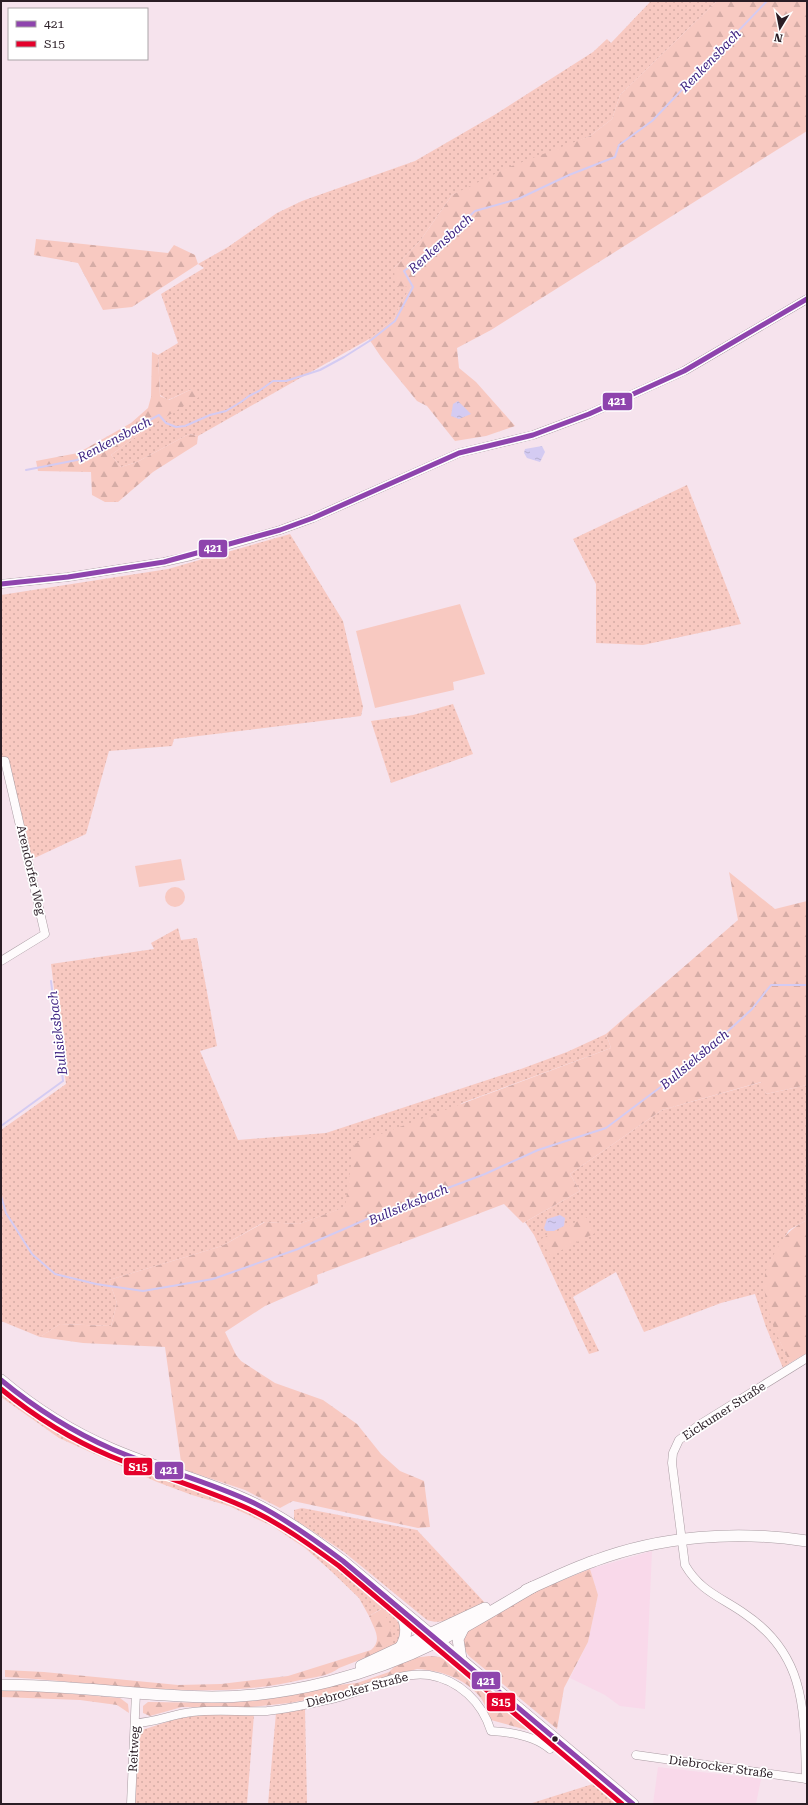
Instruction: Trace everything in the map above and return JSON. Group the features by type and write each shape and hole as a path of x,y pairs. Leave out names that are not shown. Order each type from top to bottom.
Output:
{"main road":[{"path":"1,1380 18,1395 61,1424 104,1445 241,1498 284,1520 343,1561 633,1804"},
{"name":"Diebrocker Straße","path":"331,1679 400,1648 429,1633 594,1561 643,1547 698,1537 749,1536 807,1541"},
{"name":"Diebrocker Straße","path":"1,1685 52,1686 136,1693 207,1696 244,1695 283,1690 373,1669 438,1641 533,1587"},
{"path":"400,1609 406,1629 406,1637 400,1648"},
{"path":"461,1659 458,1639 464,1627"}],"street":[{"path":"1,584 68,577 164,562 191,556 280,530 313,518 459,453 533,435 589,414 684,371 807,299"},
{"name":"Arendorfer Weg","path":"1,761 5,761 45,934 1,961"},
{"name":"Eickumer Straße","path":"682,1540 672,1463 673,1454 679,1440 699,1425 807,1358"},
{"path":"682,1540 685,1565 694,1579 715,1596 753,1619 766,1630 785,1654 792,1669 802,1701 806,1777"},
{"name":"Diebrocker Straße","path":"135,1723 144,1723 193,1712 270,1710 337,1698 402,1676 418,1674 442,1678 463,1690 480,1707 491,1731 504,1731 541,1742 550,1749"},
{"name":"Reitweg","path":"131,1804 136,1693"},
{"name":"Diebrocker Straße","path":"636,1755 806,1777"}],"shaded area":[{"path":"652,1551 645,1709 620,1706 605,1695 570,1678 588,1642 598,1595 590,1569"},
{"path":"658,1767 761,1779 756,1804 653,1804"}],"green space":[{"path":"651,1 717,1 620,95 612,119 590,136 452,195 420,241 394,268 411,287 401,302 394,319 369,339 198,436 189,434 137,462 121,467 111,455 149,427 192,389 168,400 160,395 158,355 178,343 161,294 204,268 198,264 228,247 277,213 302,201 415,161 496,114 593,52 607,39 611,43"},
{"path":"717,1 807,1 807,131 491,330 457,348 459,368 476,382 515,426 486,436 455,441 427,406 417,401 381,357 369,339 394,319 401,302 411,287 395,286 394,268 420,241 452,195 507,168 590,136 612,119 620,95"},
{"path":"36,239 168,253 174,245 195,255 198,264 132,307 103,310 78,263 34,255"},
{"path":"152,352 158,355 160,396 169,400 192,389 197,389 199,397 149,427 111,455 121,467 137,462 189,434 198,436 197,444 153,472 118,502 105,502 92,495 91,472 38,471 36,461 78,453 131,423 148,408 151,397"},
{"path":"687,485 741,624 643,645 596,643 596,584 573,539"},
{"path":"290,534 343,621 363,707 361,716 174,739 172,746 109,751 86,834 26,862 3,764 1,764 1,595 168,569"},
{"path":"460,604 485,674 453,682 454,690 375,708 356,631"},
{"path":"453,704 473,754 391,783 371,721 413,715"},
{"path":"181,859 185,880 139,887 135,866"},
{"path":"729,872 775,909 807,901 807,1085 766,1094 761,1082 662,1110 570,1174 580,1191 523,1223 504,1204 317,1275 318,1283 265,1306 225,1332 236,1355 241,1361 275,1383 323,1400 357,1424 381,1454 400,1471 424,1481 430,1527 418,1528 293,1501 280,1508 245,1490 182,1469 165,1347 83,1343 40,1337 60,1324 111,1326 117,1303 109,1280 222,1246 265,1222 299,1224 345,1207 354,1144 611,1048 606,1034 738,920"},
{"path":"175,887 182,890 185,897 182,904 175,907 168,904 165,897 168,890"},
{"path":"178,928 181,940 197,938 217,1046 200,1051 238,1140 326,1133 521,1069 567,1052 606,1034 611,1048 462,1103 346,1207 299,1224 264,1222 222,1246 109,1280 117,1303 111,1326 60,1324 40,1337 1,1321 1,1130 66,1084 51,964 154,949 151,943"},
{"path":"762,1082 766,1094 807,1085 807,1220 789,1230 770,1262 779,1339 790,1363 783,1368 766,1327 755,1294 721,1303 644,1332 616,1272 573,1297 599,1351 589,1354 534,1235 525,1222 580,1191 570,1174 662,1110"},
{"path":"586,1217 595,1233 550,1256 541,1239"},
{"path":"807,1220 807,1353 790,1363 776,1332 768,1309 764,1286 765,1275 775,1252 785,1237 796,1226"},
{"path":"1,1388 19,1403 59,1428 112,1456 236,1504 281,1527 319,1552 393,1614 402,1629 399,1642 393,1647 381,1609 369,1616 359,1598 331,1571 305,1548 272,1526 229,1506 192,1495 157,1482 59,1438 1,1397"},
{"path":"302,1508 417,1530 486,1604 449,1620 434,1622 427,1620 344,1552 294,1519 294,1510"},
{"path":"590,1569 598,1595 588,1642 564,1688 557,1729 470,1657 463,1643 464,1637 465,1633 538,1590"},
{"path":"382,1609 390,1624 393,1647 327,1674 268,1686 231,1690 155,1689 5,1677 5,1670 44,1672 178,1685 221,1684 288,1676 371,1650 375,1646 377,1638 369,1616"},
{"path":"429,1656 440,1657 450,1662 541,1734 491,1720 482,1699 467,1685 443,1673 417,1669 323,1697 289,1703 242,1708 182,1707 150,1716 143,1713 143,1706 148,1702 225,1703 260,1700 329,1686 357,1683 389,1672 395,1666 413,1658"},
{"path":"1,1690 51,1692 120,1698 128,1704 129,1713 117,1705 80,1700 1,1697"},
{"path":"305,1709 307,1804 268,1804 276,1713"},
{"path":"254,1714 247,1804 134,1804 139,1731 176,1719 199,1715"},
{"path":"596,1783 622,1804 529,1804"}],"water":[{"path":"458,401 471,414 459,419 451,416 453,404"},
{"path":"542,446 545,452 540,462 527,458 524,453 525,449"},
{"path":"560,1215 565,1218 564,1226 554,1231 546,1231 544,1228 547,1219"}],"waterway":[{"name":"Renkensbach","path":"26,470 77,460 159,415 166,423 176,427 185,426 210,415 226,411 273,381 286,381 320,370 371,340 395,321 413,287 404,271 441,243 475,211 518,199 569,175 615,157 619,145 652,121 767,1"},
{"name":"Bullsieksbach","path":"1,1126 63,1081 51,981"},
{"name":"Bullsieksbach","path":"1,1196 6,1213 32,1254 55,1274 96,1284 143,1291 213,1279 298,1249 381,1213 485,1174 538,1150 606,1128 694,1062 752,1009 771,985 807,985"}],"transit line":[{"name":"421","path":"1,584 68,577 164,562 280,530 313,518 459,453 533,435 589,414 684,371 807,299"},
{"name":"421","path":"1,1380 27,1400 82,1435 147,1463 237,1495 266,1509 300,1530 343,1561 633,1804"},
{"name":"S15","path":"1,1389 53,1426 95,1449 127,1463 232,1501 261,1515 295,1535 339,1566 622,1804"}]}
